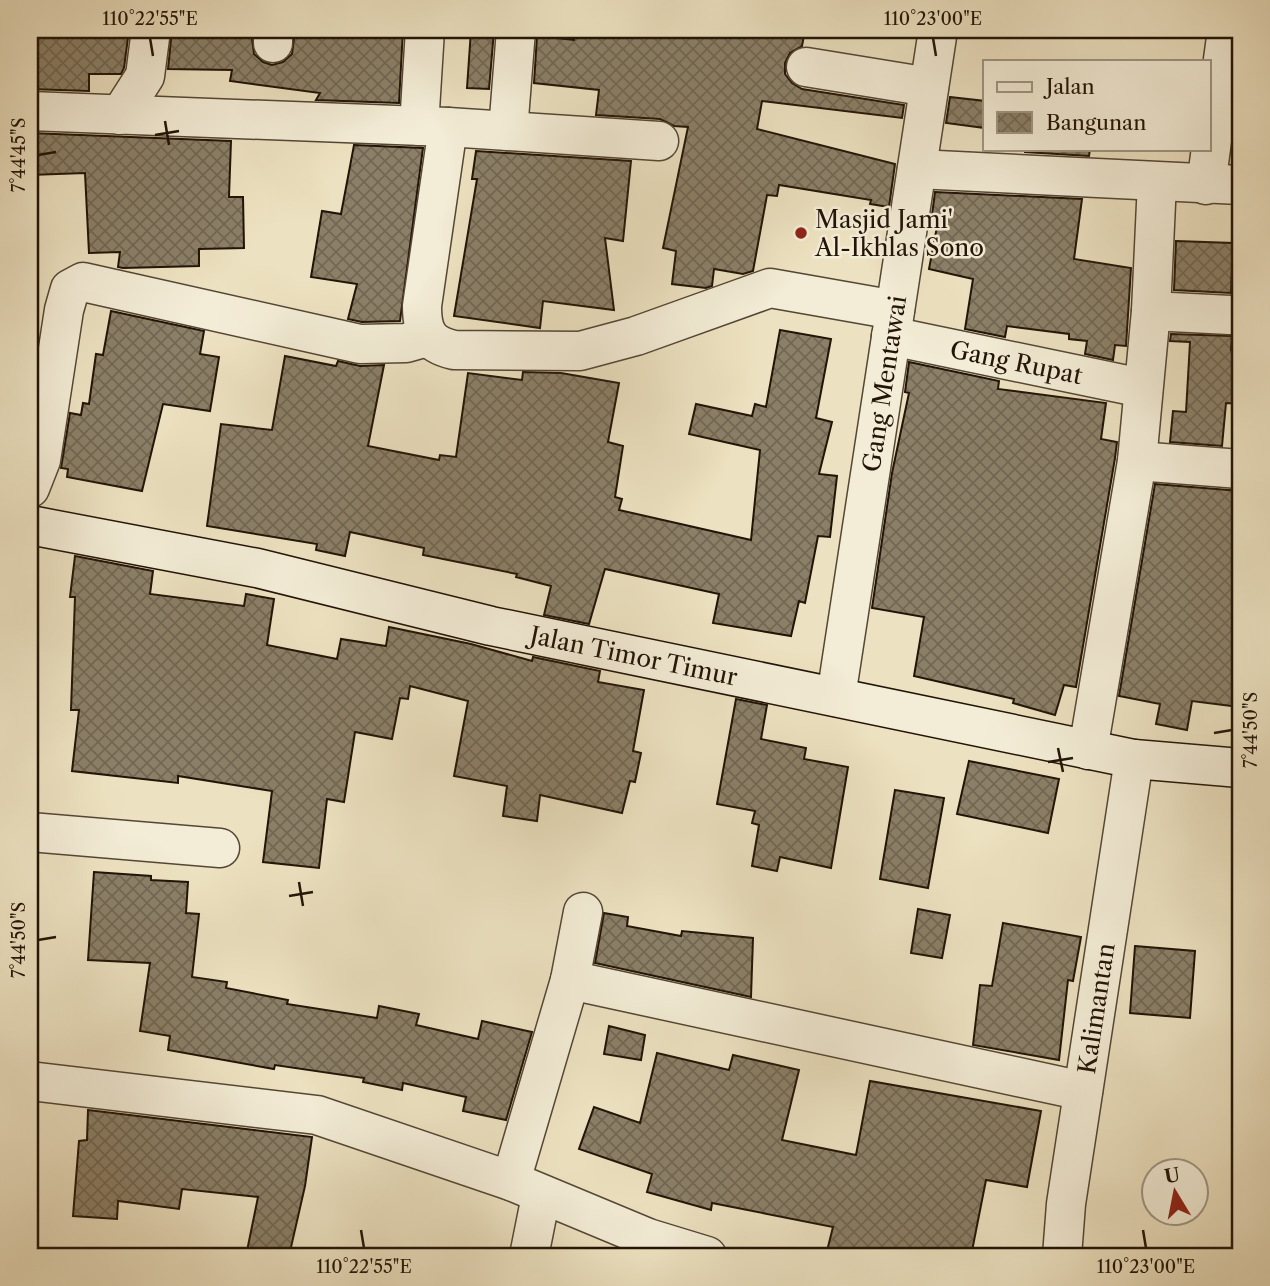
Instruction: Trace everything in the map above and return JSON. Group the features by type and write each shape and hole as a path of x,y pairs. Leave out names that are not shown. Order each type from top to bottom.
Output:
{"street":[{"path":"120,115 145,76 151,30"},
{"path":"30,488 41,460 64,310 70,289 83,282 360,344 406,343 427,337 422,324 422,306 433,126 425,30"},
{"path":"508,131 516,30"},
{"name":"Gang Mentawai","path":"836,697 938,30"},
{"path":"917,169 1223,185 1227,30"},
{"path":"806,67 929,87"},
{"path":"30,111 433,126 659,141"},
{"path":"1088,750 1137,461 1151,311 1157,182"},
{"name":"Gang Rupat","path":"427,337 437,346 454,350 580,351 636,336 770,288 1142,388"},
{"path":"1151,311 1230,315"},
{"path":"1137,461 1240,469"},
{"name":"Jalan Timor Timur","path":"30,525 257,568 491,626 1088,750 1134,759 1240,768"},
{"name":"Kalimantan","path":"1062,1256 1066,1204 1134,759"},
{"path":"30,832 220,848"},
{"path":"529,1256 526,1189 583,912"},
{"path":"570,980 1083,1091"},
{"path":"30,1082 317,1115 526,1189 648,1238 707,1256"}],"building":[{"path":"30,30 129,30 124,68 121,74 89,74 89,91 30,89"},
{"path":"172,30 251,30 254,54 263,62 272,65 283,62 292,54 295,30 403,30 399,103 316,100 320,93 230,81 232,70 168,69"},
{"path":"471,30 494,31 489,89 467,88"},
{"path":"575,30 805,30 802,46 790,53 785,63 785,74 792,83 802,89 904,105 902,118 762,101 757,129 895,164 889,207 870,204 871,200 779,185 777,196 767,195 753,271 743,274 714,269 712,286 706,288 672,284 676,251 663,248 688,127 674,126 660,119 596,115 599,90 534,83 537,36 574,40"},
{"path":"950,97 983,101 983,128 946,123"},
{"path":"30,133 231,141 229,197 243,197 244,248 199,249 199,266 123,268 118,267 120,252 89,253 85,173 30,175"},
{"path":"354,145 423,148 400,321 362,322 348,319 357,284 311,277 322,211 341,214"},
{"path":"1025,150 1090,150 1089,156"},
{"path":"476,151 631,161 623,241 605,238 614,310 543,301 540,328 454,316 477,179 472,179"},
{"path":"935,192 1082,199 1074,259 1131,268 1126,346 1115,345 1113,360 1085,354 1087,341 1069,339 1069,334 1007,326 1005,337 965,329 973,279 929,269 939,216 932,215"},
{"path":"1176,241 1233,243 1231,293 1174,290"},
{"path":"111,311 204,331 200,354 219,357 210,411 163,404 142,491 67,477 68,469 61,468 70,413 81,415 83,403 89,404 96,354 103,355"},
{"path":"780,330 831,339 816,418 832,422 819,474 837,476 830,537 818,536 805,603 799,601 791,636 713,623 719,594 605,569 589,624 544,615 551,586 516,577 517,574 423,555 424,548 350,532 345,556 316,550 317,544 207,526 221,424 272,430 285,356 336,366 338,361 360,366 384,365 368,446 439,460 440,455 456,457 468,373 522,380 523,372 561,373 619,383 608,442 623,446 615,497 622,499 619,510 751,540 760,450 689,434 696,404 752,416 755,404 766,407"},
{"path":"1171,334 1232,336 1231,350 1240,351 1240,404 1226,403 1222,446 1170,442 1173,411 1186,412 1190,342 1170,341"},
{"path":"909,362 999,381 998,389 1106,403 1101,439 1117,442 1115,458 1076,687 1064,685 1055,715 1013,703 1014,699 914,676 924,617 872,608 892,473 909,393 905,392"},
{"path":"1155,484 1240,491 1240,707 1192,701 1187,730 1156,724 1160,704 1119,696"},
{"path":"75,556 153,571 150,594 244,606 246,594 274,599 267,645 337,659 341,639 386,646 389,627 471,644 532,661 533,657 600,671 598,682 644,690 633,751 641,753 635,782 630,781 622,813 540,795 537,821 503,816 507,786 454,776 468,701 410,686 408,699 400,698 392,739 355,732 344,802 327,799 319,868 263,862 272,791 178,776 178,783 72,771 79,710 71,710 75,597 70,597"},
{"path":"736,699 767,705 761,739 806,748 804,759 848,767 831,868 780,857 777,871 752,866 759,825 752,823 755,811 717,804"},
{"path":"969,761 1059,779 1048,833 957,814"},
{"path":"895,790 944,798 928,888 880,879"},
{"path":"94,872 188,882 186,913 199,914 192,977 227,982 226,988 288,1000 287,1004 377,1018 379,1006 419,1014 416,1025 478,1039 482,1021 532,1032 506,1120 463,1111 466,1097 403,1083 402,1090 363,1082 364,1078 275,1065 274,1069 168,1050 170,1036 140,1031 150,963 88,960"},
{"path":"918,909 950,915 942,958 911,953"},
{"path":"604,913 628,917 627,926 681,936 682,931 753,938 751,997 595,963"},
{"path":"1003,923 1081,937 1073,981 1068,980 1059,1060 973,1045 980,985 992,986"},
{"path":"1135,946 1195,951 1190,1018 1130,1013"},
{"path":"609,1026 645,1035 641,1060 604,1054"},
{"path":"657,1053 729,1070 733,1055 799,1070 782,1140 856,1155 870,1081 1041,1111 1027,1187 986,1180 971,1256 847,1256 827,1251 833,1227 712,1203 711,1210 647,1192 652,1174 579,1149 594,1107 640,1123"},
{"path":"88,1110 312,1137 305,1186 289,1256 247,1251 258,1197 182,1189 179,1209 118,1201 117,1219 73,1216 79,1141 87,1140"}],"place":[{"name":"Masjid Jami' Al-Ikhlas Sono","path":"801,233"}]}
